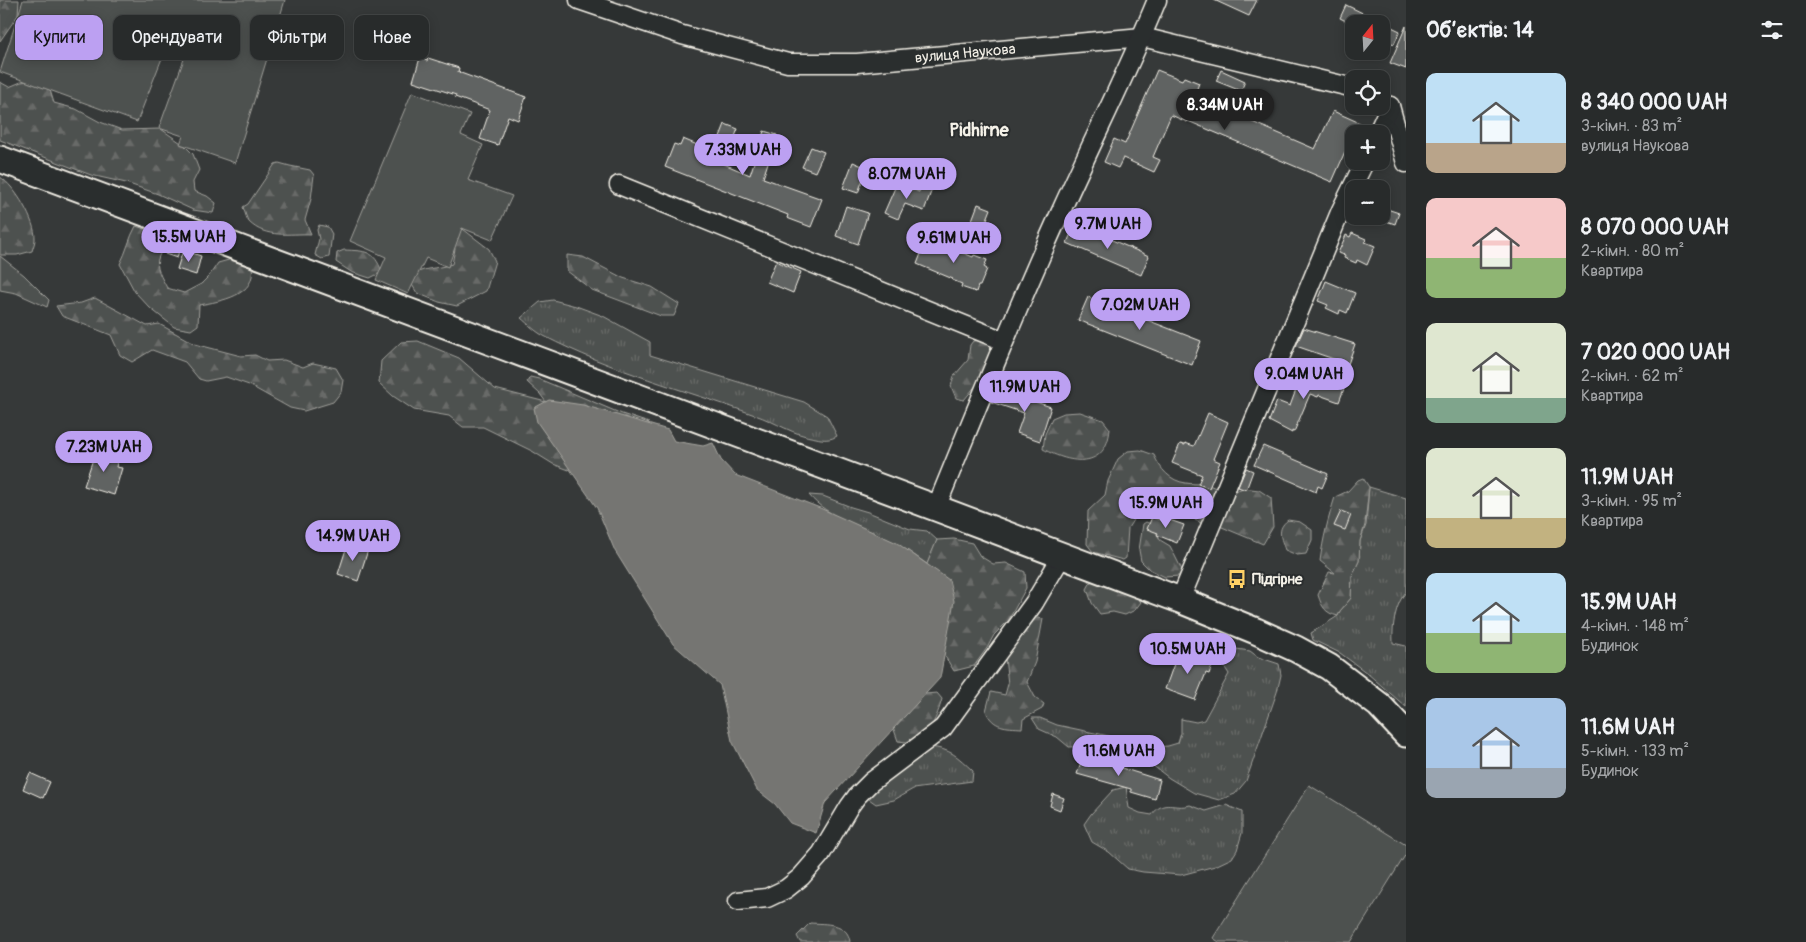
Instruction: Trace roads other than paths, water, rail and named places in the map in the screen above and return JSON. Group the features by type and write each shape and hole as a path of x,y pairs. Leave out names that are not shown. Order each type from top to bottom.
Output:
{"highway":[{"path":"0,158 1180,600 1296,649 1329,667 1379,705 1406,734"}],"street":[{"name":"вулиця Наукова","path":"579,0 682,35 788,63 856,63 1142,37 1345,86"},
{"path":"936,508 1004,341 1157,0"},
{"path":"1390,106 1406,114"},
{"path":"1389,115 1406,163"},
{"path":"1180,600 1341,210 1361,170"},
{"path":"619,185 1004,341"},
{"path":"738,901 767,898 786,889 801,877 821,854 857,796 871,782 943,728 1034,603 1062,556"}],"place":[{"name":"Підгірне","path":"1237,579"}],"district":[{"name":"Pidhirne","path":"979,130"}]}
